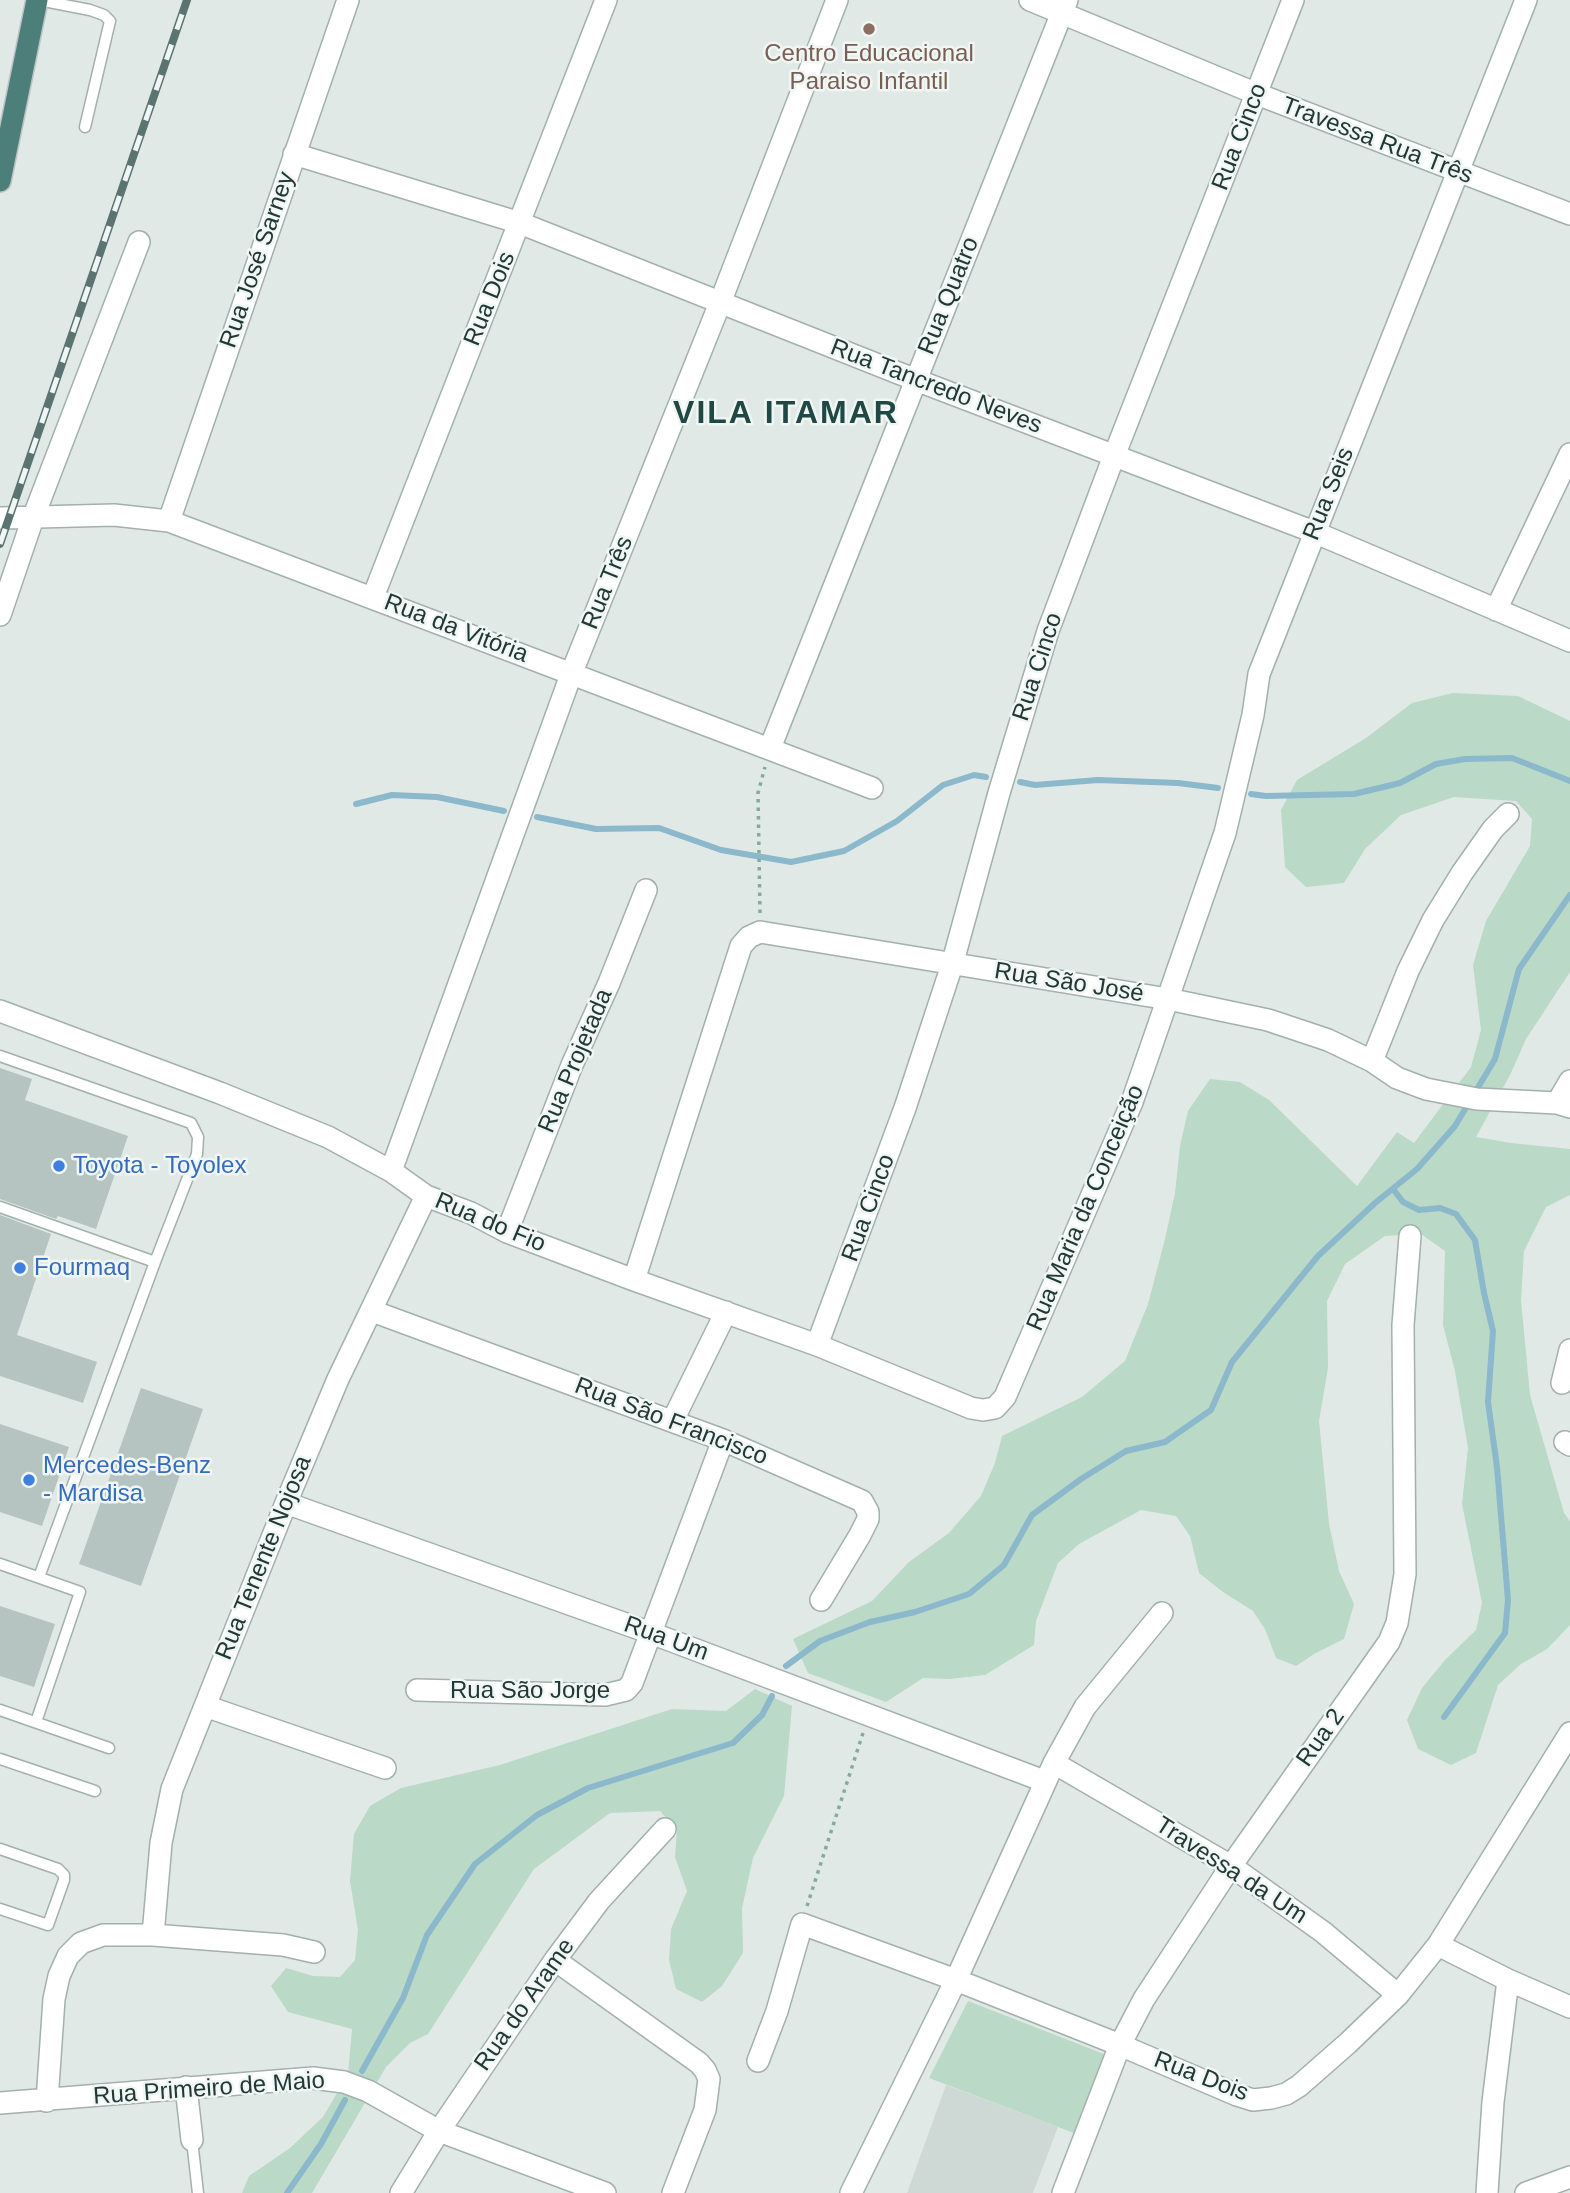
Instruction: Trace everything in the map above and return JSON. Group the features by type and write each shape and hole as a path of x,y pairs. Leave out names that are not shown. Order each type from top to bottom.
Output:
{"highway":[{"path":"0,181 38,0"}],"street":[{"name":"Rua José Sarney","path":"169,521 348,0"},
{"name":"Rua Dois","path":"373,597 606,0"},
{"name":"Rua Três","path":"391,1171 572,672 720,303 837,0"},
{"name":"Travessa Rua Três","path":"1030,0 1064,6 1257,94 1570,214"},
{"name":"Rua Cinco","path":"817,1345 905,1108 952,965 999,793 1048,631 1293,0"},
{"name":"Rua Seis","path":"1168,999 1224,833 1253,715 1259,674 1525,0"},
{"name":"Rua Quatro","path":"770,748 1064,6"},
{"name":"Rua Tancredo Neves","path":"294,153 520,223 916,380 1314,532 1570,641"},
{"path":"0,615 32,518 139,242"},
{"path":"1496,610 1570,454"},
{"name":"Rua da Vitória","path":"0,518 114,515 169,521 872,788"},
{"name":"Rua da Vitória","path":"0,530 32,518"},
{"path":"1372,1061 1408,971 1433,920 1493,829 1508,814"},
{"name":"Rua Projetada","path":"508,1232 572,1065 609,983 646,890"},
{"path":"634,1280 741,946 749,937 760,932"},
{"name":"Rua São José","path":"760,932 1168,999 1287,1026 1328,1040 1372,1061 1385,1072 1410,1084 1471,1098 1563,1105"},
{"name":"Rua Maria da Conceição","path":"992,1410 1005,1398 1132,1102 1168,999"},
{"name":"Rua do Fio","path":"0,1011 328,1136 391,1171 426,1196 471,1213 508,1232 817,1345 971,1408 992,1410"},
{"path":"1563,1105 1570,1081"},
{"name":"Rua Tenente Nojosa","path":"153,1935 161,1843 172,1789 338,1379 426,1196"},
{"name":"Rua 2","path":"1063,2193 1120,2045 1144,1999 1231,1866 1389,1642 1397,1623 1405,1574 1403,1325 1410,1236"},
{"name":"Rua São Francisco","path":"372,1311 673,1420 853,1496 866,1506 868,1519 821,1600"},
{"path":"673,1420 726,1312"},
{"path":"1562,1383 1570,1354"},
{"name":"Rua São Jorge","path":"417,1690 617,1694 626,1690 632,1683 723,1440"},
{"name":"Rua Um","path":"286,1503 651,1633 869,1715 1049,1772"},
{"path":"851,2193 956,1980 1049,1772 1085,1707 1163,1613"},
{"path":"205,1706 385,1768"},
{"name":"Rua Dois","path":"802,1924 956,1980 1237,2095 1253,2100 1272,2098 1299,2086 1398,1995 1438,1945 1570,1733"},
{"name":"Travessa da Um","path":"1049,1772 1231,1866 1323,1932 1398,1995"},
{"name":"Rua do Arame","path":"401,2193 439,2131 555,1960 599,1901 665,1829"},
{"path":"758,2061 777,2011 802,1924"},
{"path":"47,2101 54,1999 68,1956 81,1943 103,1935 153,1935 283,1945 314,1952"},
{"path":"1438,1945 1570,2007"},
{"path":"555,1960 705,2070 709,2079 707,2102 673,2193"},
{"path":"1487,2193 1493,2102 1508,1980"},
{"name":"Rua Primeiro de Maio","path":"0,2104 313,2078 344,2082 368,2091 439,2131 605,2193"},
{"path":"186,2087 192,2140"},
{"path":"1526,2193 1570,2177"}],"lane":[{"path":"38,0 90,10 104,15 110,21 85,127"},
{"path":"0,1056 191,1123 198,1137 197,1154 39,1577"},
{"path":"0,1207 155,1262"},
{"path":"0,1564 80,1591 36,1723"},
{"path":"0,1710 109,1748"},
{"path":"0,1759 95,1791"},
{"path":"0,1849 58,1869 64,1875 48,1925 0,1909"},
{"path":"192,2140 198,2193"}],"path":[{"path":"760,932 758,793 770,748"},
{"path":"802,1924 869,1715"}],"shaded area":[{"path":"946,2085 1058,2127 1033,2193 907,2193"}],"green space":[{"path":"1453,693 1518,696 1570,721 1570,972 1526,1039 1510,1075 1476,1137 1570,1149 1570,1195 1546,1207 1524,1251 1521,1300 1530,1395 1564,1513 1570,1521 1570,1625 1547,1649 1521,1664 1498,1685 1476,1753 1451,1765 1418,1749 1407,1720 1422,1688 1445,1660 1476,1630 1482,1603 1462,1504 1468,1448 1455,1371 1443,1325 1445,1251 1421,1234 1385,1236 1345,1264 1327,1301 1328,1368 1319,1421 1329,1524 1339,1571 1354,1604 1344,1639 1296,1666 1276,1658 1265,1629 1253,1611 1199,1573 1190,1536 1176,1516 1141,1510 1079,1544 1058,1563 1036,1621 1034,1645 985,1675 949,1679 923,1678 886,1702 808,1673 793,1639 872,1601 909,1562 949,1533 981,1496 995,1463 1002,1436 1082,1397 1125,1361 1148,1304 1165,1239 1188,1111 1210,1079 1240,1082 1269,1100 1357,1186 1397,1132 1414,1143 1471,1067 1481,1030 1473,965 1486,921 1530,846 1532,819 1516,801 1454,797 1401,815 1365,849 1344,883 1306,887 1285,867 1281,810 1297,780 1366,738 1412,703"},
{"path":"755,1689 792,1706 784,1796 753,1858 742,1908 743,1953 722,1986 702,2002 676,1989 669,1960 671,1929 687,1891 675,1857 677,1830 660,1811 610,1813 534,1869 428,2034 410,2043 386,2067 312,2193 242,2193 249,2176 290,2148 323,2117 348,2074 352,2029 288,2012 271,1986 286,1968 313,1976 340,1977 355,1960 358,1930 350,1881 354,1834 370,1806 401,1788 500,1765 672,1709 726,1711"},
{"path":"968,2001 1104,2054 1074,2133 929,2078"}],"building":[{"name":"Toyota - Toyolex","path":"0,1068 32,1079 25,1100 128,1136 96,1229 58,1216 56,1219 0,1199"},
{"path":"0,1215 51,1234 17,1335 97,1362 83,1403 0,1376"},
{"path":"141,1388 203,1409 141,1586 79,1564"},
{"name":"Mercedes-Benz - Mardisa","path":"0,1424 69,1447 42,1526 0,1512"},
{"path":"0,1606 55,1624 34,1687 0,1676"}],"waterway":[{"path":"1251,794 1354,794 1400,783 1436,764 1465,759 1512,758 1570,781"},
{"path":"537,817 596,829 659,828 721,850 791,862 844,851 897,821 943,785 974,775 986,777"},
{"path":"1020,782 1035,785 1098,780 1178,783 1218,788"},
{"path":"356,804 392,795 437,797 504,811"},
{"path":"786,1666 820,1641 870,1622 915,1612 969,1594 1004,1565 1032,1515 1081,1479 1126,1451 1165,1442 1211,1410 1232,1362 1318,1256 1375,1203 1417,1169 1455,1126 1495,1059 1519,969 1570,895"},
{"path":"1393,1189 1403,1202 1419,1210 1440,1208 1456,1214 1475,1240 1493,1331 1488,1402 1497,1467 1508,1600 1505,1633 1444,1717"},
{"path":"362,2071 403,1998 427,1935 475,1864 537,1815 588,1788 733,1743 762,1715 772,1696"},
{"path":"287,2193 321,2144 345,2100"}],"railway":[{"path":"0,544 187,0"}],"place":[{"name":"Centro Educacional Paraiso Infantil","path":"869,29"},
{"name":"Toyota - Toyolex","path":"59,1166"},
{"name":"Fourmaq","path":"20,1268"},
{"name":"Mercedes-Benz - Mardisa","path":"29,1480"}],"district":[{"name":"VILA ITAMAR","path":"786,414"}]}
